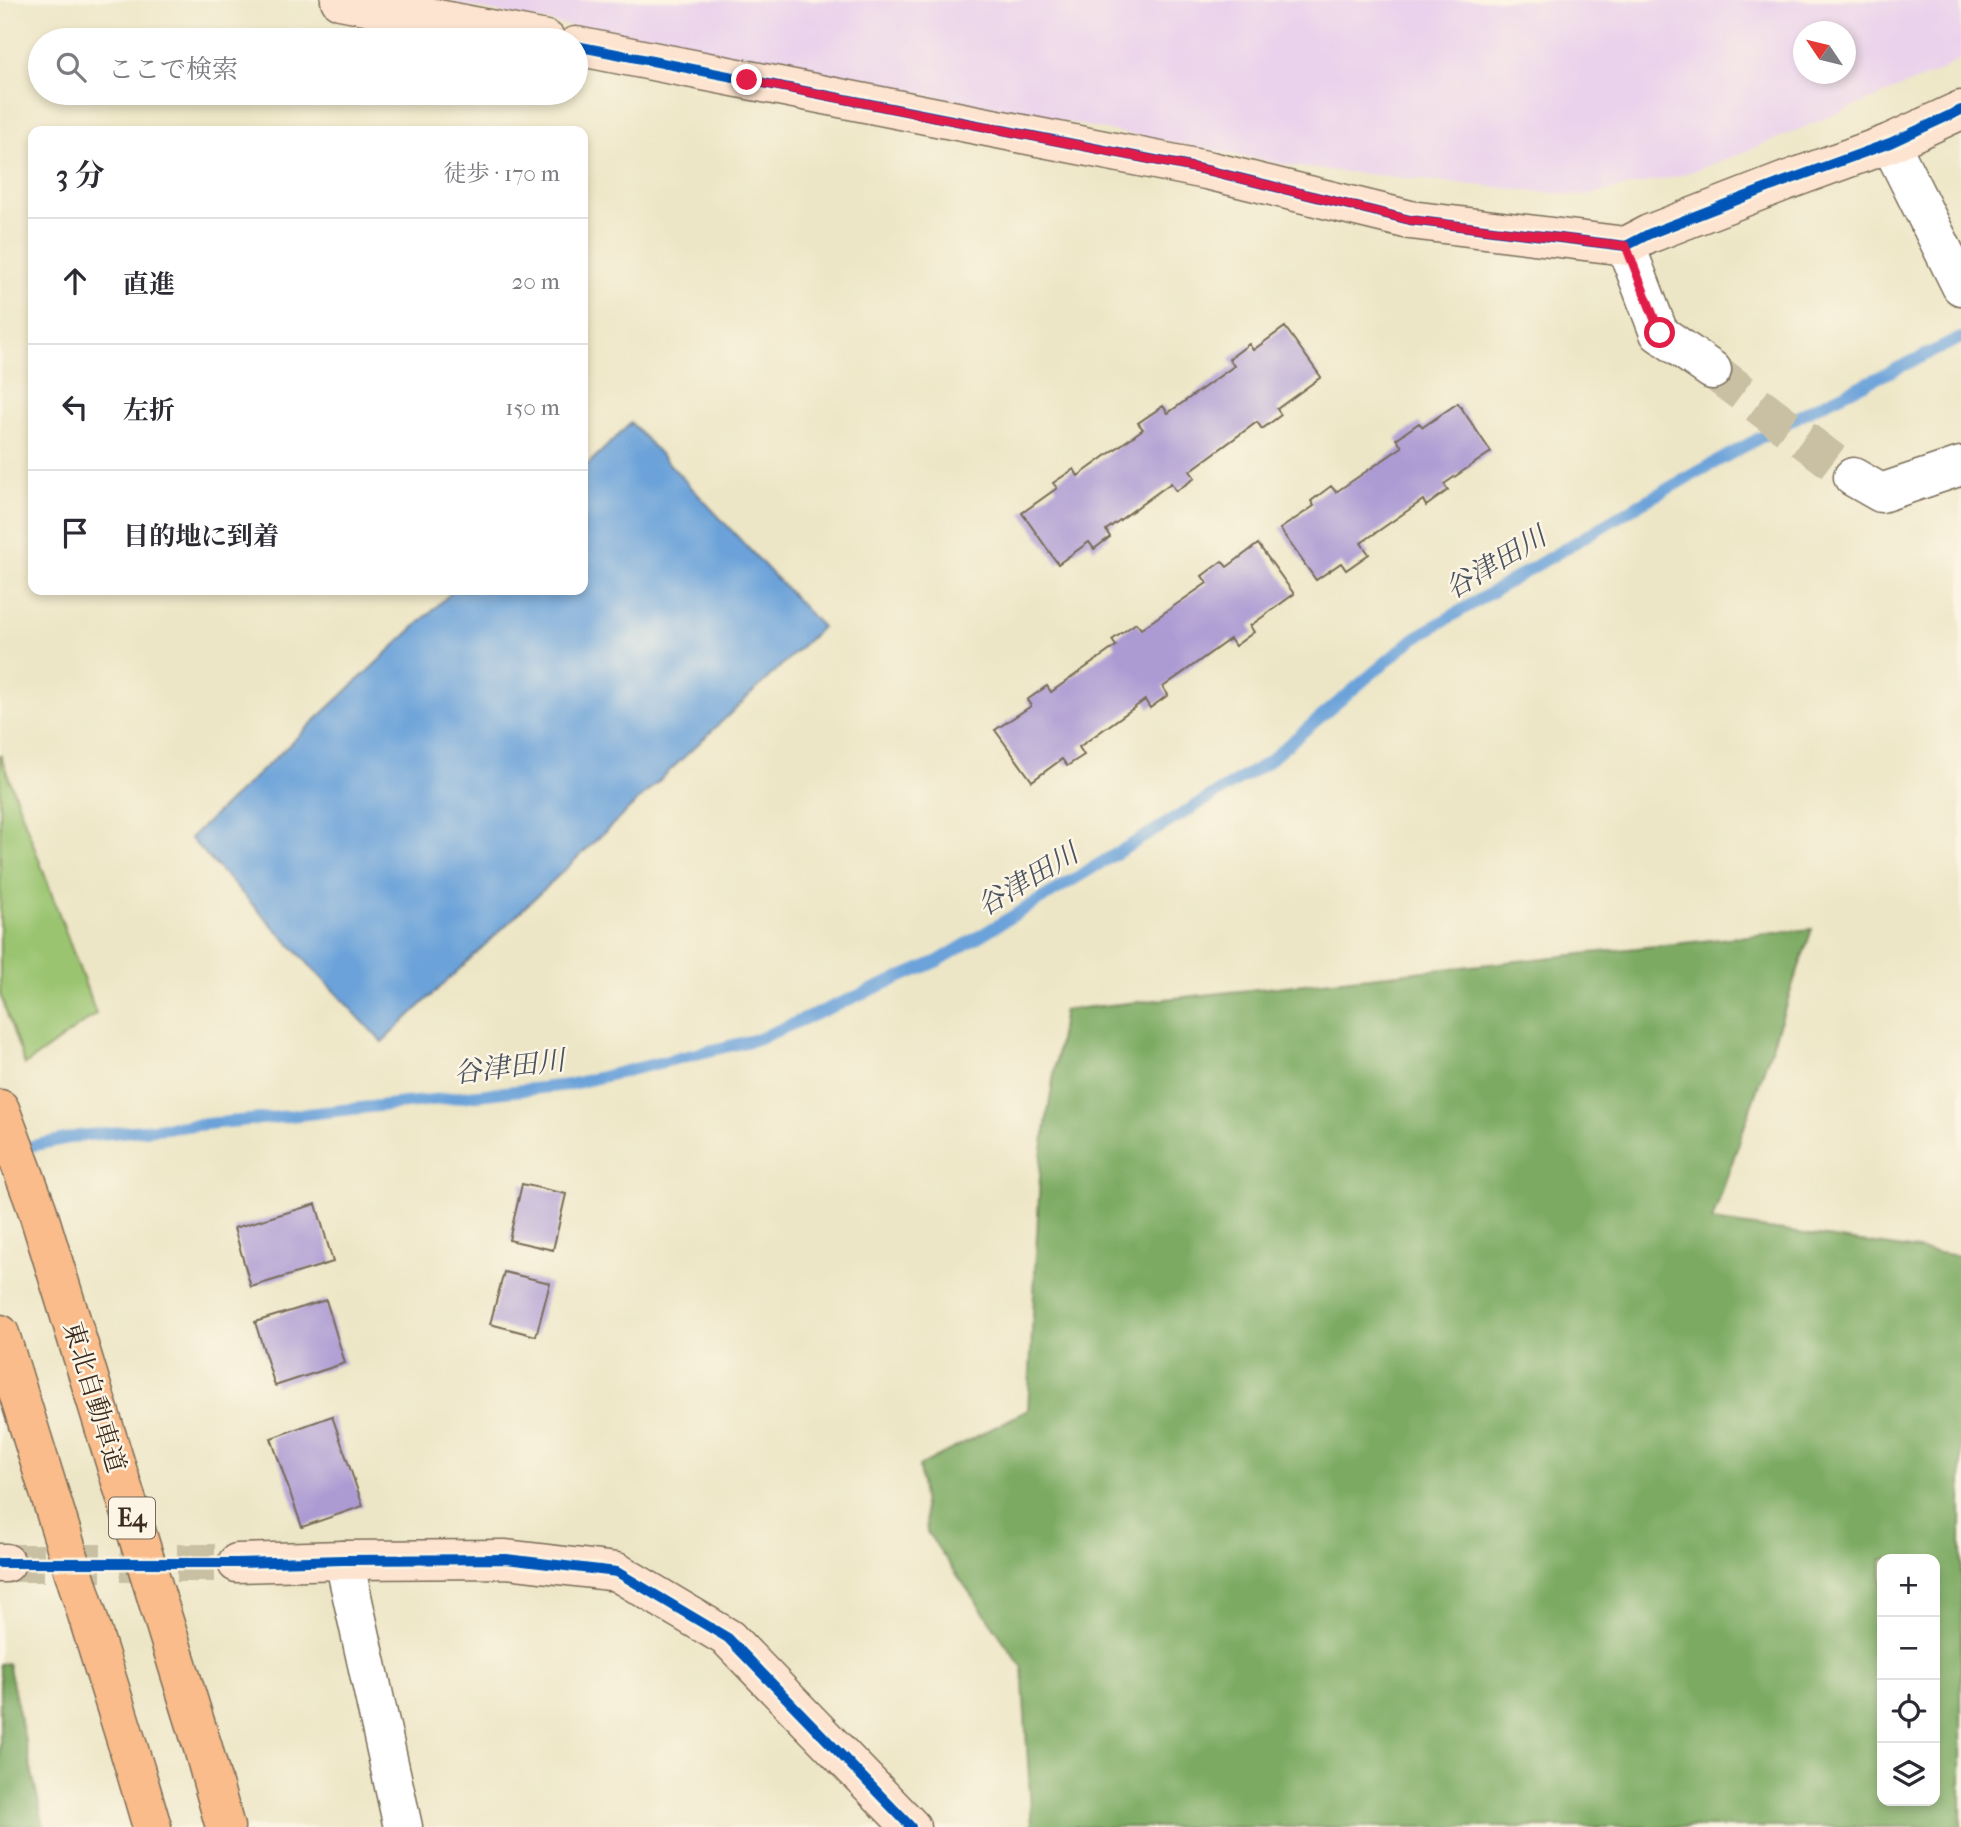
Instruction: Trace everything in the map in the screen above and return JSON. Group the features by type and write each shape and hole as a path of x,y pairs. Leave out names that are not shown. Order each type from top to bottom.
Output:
{"highway":[{"name":"東北自動車道","path":"0,1109 37,1209 225,1827"},
{"path":"0,1334 152,1827"}],"street":[{"path":"340,0 484,28"},
{"path":"588,48 1210,171 1410,220 1626,246 1649,234 1890,143 1961,110"},
{"path":"1890,143 1960,284"},
{"path":"1626,246 1660,333 1712,370"},
{"path":"1853,477 1881,494 1961,466"},
{"path":"237,1563 506,1559 617,1572 728,1639 911,1827"},
{"path":"344,1560 403,1827"}],"shaded area":[{"path":"436,0 1961,0 1961,58 1940,71 1727,159 1678,176 1582,196 1299,167"}],"green space":[{"path":"0,754 96,1014 25,1065 0,994"},
{"path":"1812,929 1712,1221 1961,1256 1961,1827 1032,1827 1022,1667 927,1532 919,1466 1028,1410 1041,1156 1064,1010"},
{"path":"8,1663 44,1827 0,1827 0,1664"}],"water":[{"path":"631,423 822,627 382,1042 190,838 449,595 588,595 588,464"}],"building":[{"path":"1285,327 1321,377 1277,409 1281,415 1262,429 1257,422 1190,471 1195,478 1176,491 1171,483 1106,530 1110,537 1094,549 1089,542 1058,564 1022,513 1057,488 1053,483 1074,469 1078,476 1143,429 1138,423 1163,406 1168,413 1234,366 1229,359 1249,344 1253,350"},
{"path":"1458,403 1491,452 1444,484 1448,490 1426,506 1423,500 1361,543 1369,554 1346,570 1341,563 1316,580 1280,529 1314,506 1311,501 1331,486 1336,492 1402,447 1396,439 1419,423 1423,427"},
{"path":"1258,544 1294,594 1250,626 1254,632 1235,646 1230,639 1163,687 1168,695 1150,708 1145,700 1079,747 1084,755 1067,766 1062,759 1032,781 995,730 1031,706 1027,700 1047,686 1051,692 1116,646 1112,640 1136,623 1141,629 1207,583 1202,576 1222,561 1227,567"},
{"path":"522,1184 566,1194 553,1250 509,1240"},
{"path":"316,1204 333,1262 251,1287 234,1228"},
{"path":"504,1272 550,1283 536,1336 490,1324"},
{"path":"326,1300 345,1363 275,1386 255,1322"},
{"path":"332,1416 363,1506 302,1527 271,1438"}],"waterway":[{"name":"谷津田川","path":"17,1149 79,1136 568,1085 758,1039 938,961 1265,764 1413,639 1640,504 1812,409 1961,338"}],"tunnel":[{"path":"1712,370 1853,477"},
{"path":"6,1563 237,1563"}],"cycle path":[{"path":"588,48 1211,171 1410,220 1626,246 1649,234 1890,143 1961,110"},
{"path":"0,1563 506,1559 617,1572 728,1638 911,1827"}],"route":[{"path":"747,80 1210,171 1410,220 1626,246 1660,333"}]}
